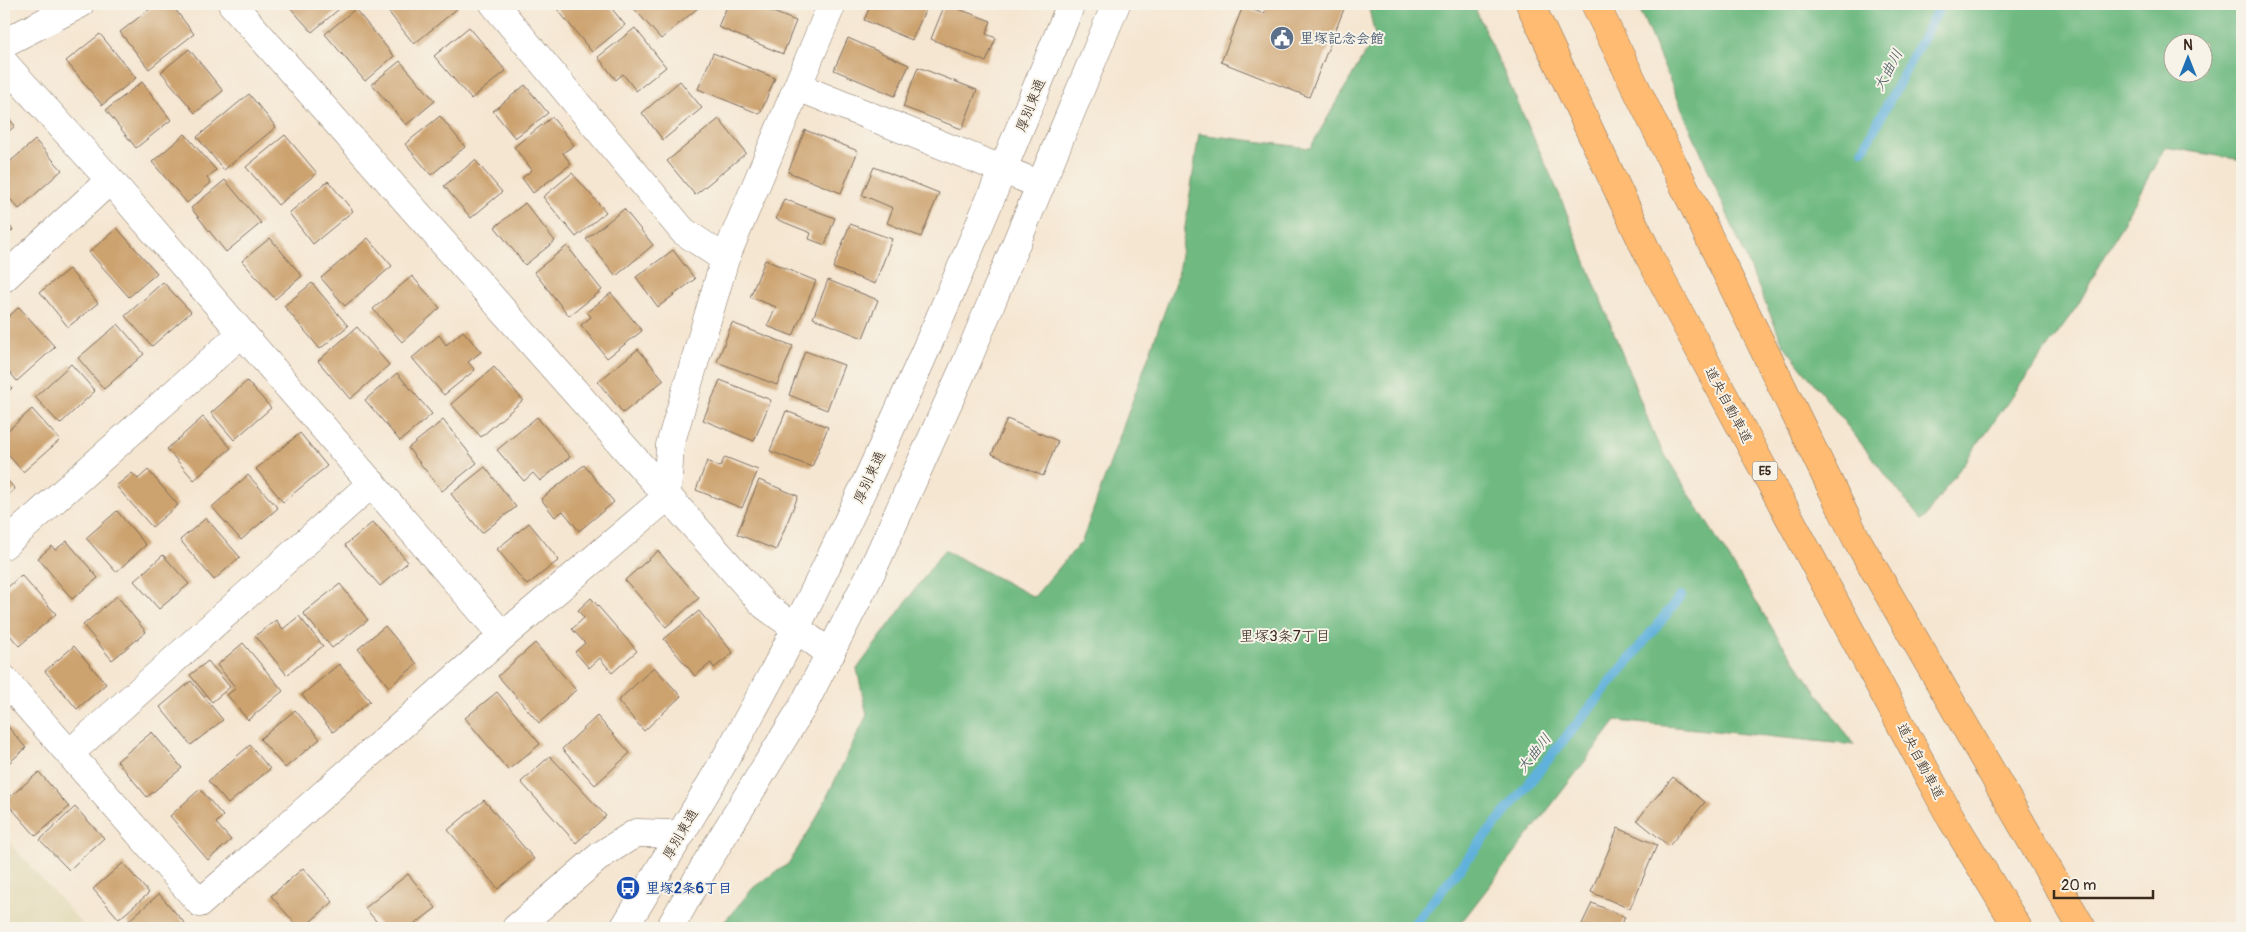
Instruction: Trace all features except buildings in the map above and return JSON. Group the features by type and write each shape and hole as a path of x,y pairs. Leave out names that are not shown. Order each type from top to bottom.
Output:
{"highway":[{"name":"道央自動車道","path":"1530,4 1650,258 1951,818 2018,928"},
{"path":"1595,4 1856,538 2082,928"}],"street":[{"path":"4,43 80,4"},
{"path":"232,4 764,605 831,654"},
{"path":"494,4 683,231 724,259"},
{"path":"4,679 200,903 503,636 667,497 670,445 724,259 832,4"},
{"name":"厚別東通","path":"624,928 681,834 796,629 926,354 1071,4"},
{"path":"670,928 707,862 803,706 872,574 967,361 1116,4"},
{"path":"4,63 110,180 503,636"},
{"path":"798,87 1041,185"},
{"path":"4,278 110,180"},
{"path":"4,545 242,333"},
{"path":"70,753 372,483"},
{"path":"516,928 601,855 636,833 681,834"}],"shaded area":[{"path":"4,837 86,928 4,928"}],"green space":[{"path":"1368,4 1473,4 1560,196 1656,440 1777,636 1854,745 1616,721 1457,928 719,928 754,887 788,864 814,823 867,715 857,669 944,550 1034,597 1082,541 1178,274 1199,134 1310,148 1375,36"},
{"path":"1637,4 2242,4 2242,160 2165,147 2078,305 1922,521 1783,344"}],"waterway":[{"name":"大曲川","path":"1863,150 1941,4"},
{"name":"大曲川","path":"1411,928 1681,596"}],"place":[{"name":"里塚記念会館","path":"1282,38"},
{"name":"里塚2条6丁目","path":"628,888"}],"district":[{"name":"里塚3条7丁目","path":"1285,636"}]}
